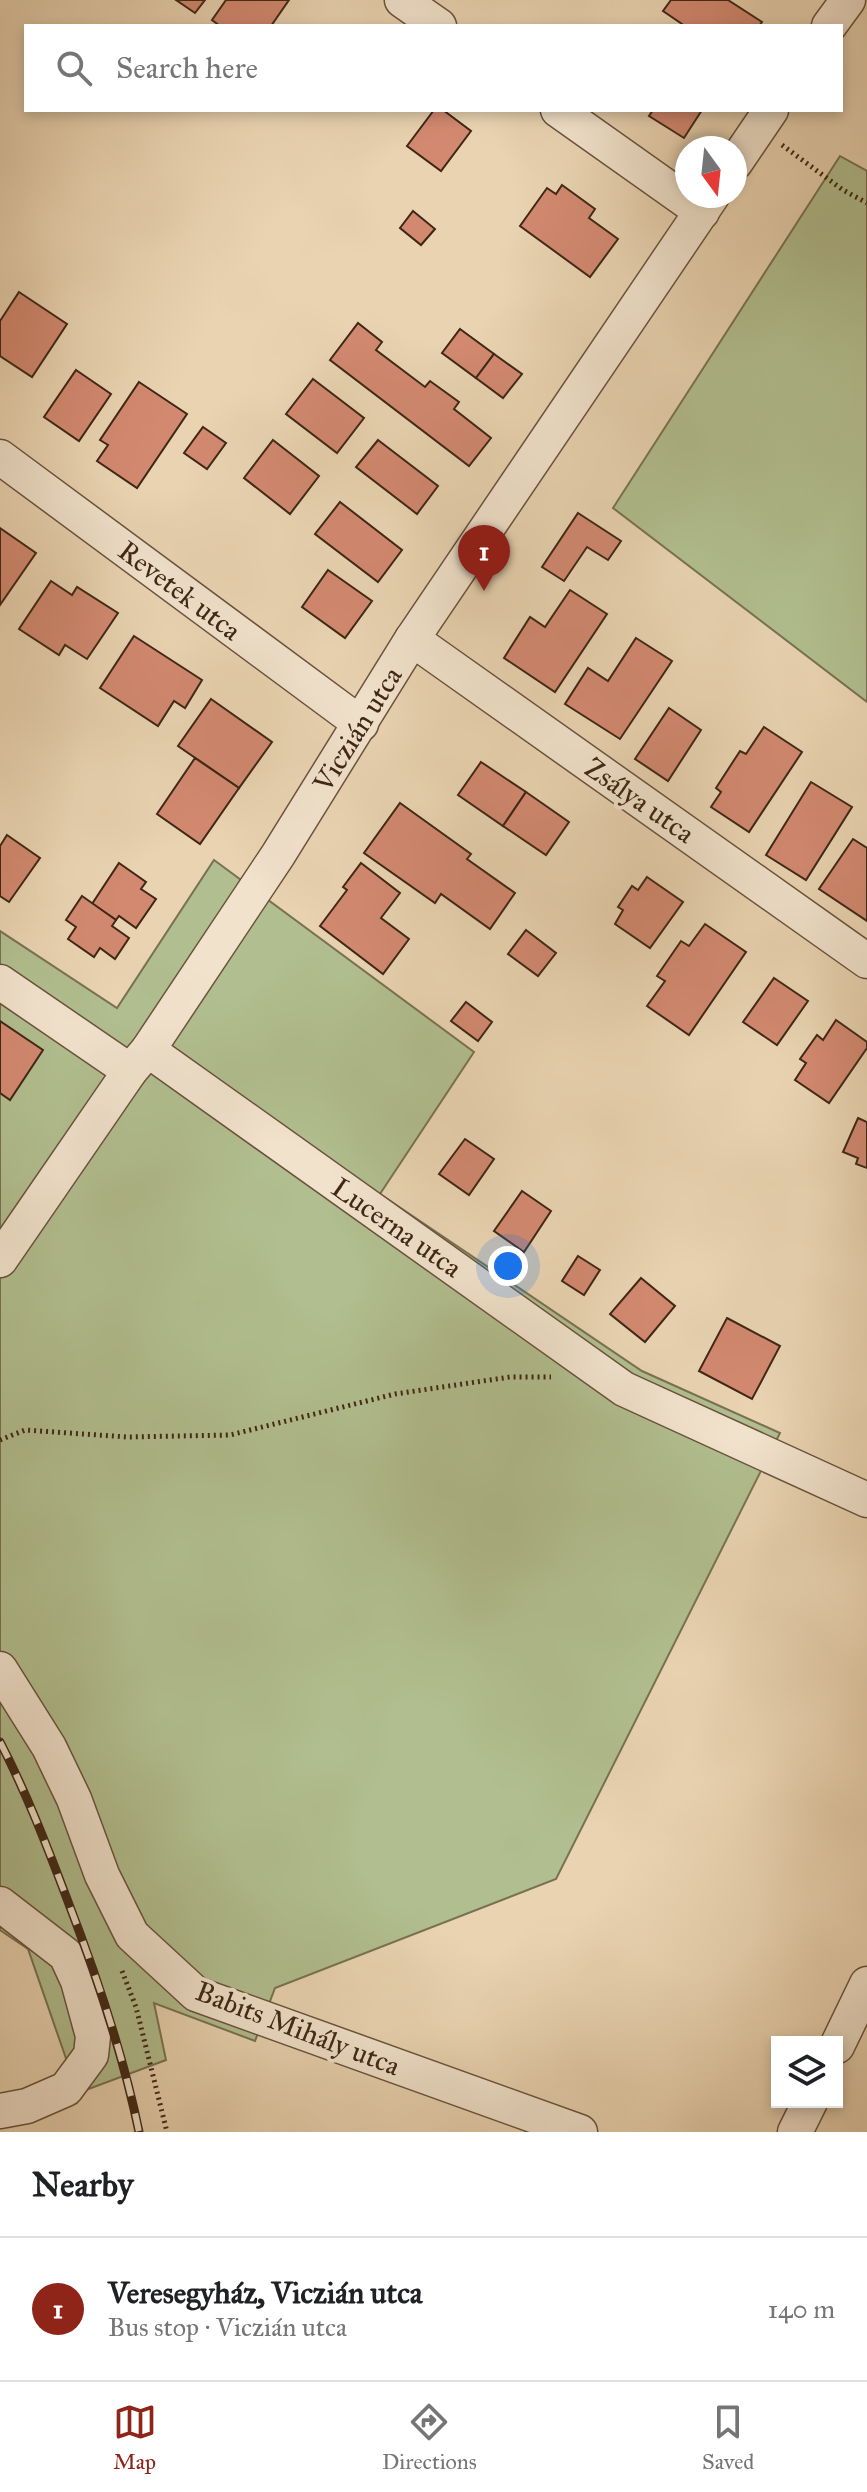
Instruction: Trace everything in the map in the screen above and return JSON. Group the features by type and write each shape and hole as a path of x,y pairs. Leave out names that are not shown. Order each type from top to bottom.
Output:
{"street":[{"path":"402,0 436,24"},
{"path":"830,24 848,0"},
{"path":"561,112 675,184"},
{"path":"747,145 765,119"},
{"name":"Viczián utca","path":"0,1260 278,855 412,639 704,208"},
{"name":"Revetek utca","path":"0,457 361,724"},
{"name":"Zsálya utca","path":"412,639 867,961"},
{"name":"Lucerna utca","path":"0,982 139,1061 624,1389 867,1500"},
{"name":"Babits Mihály utca","path":"0,1669 49,1747 74,1799 102,1875 132,1935 196,1994 580,2132"},
{"path":"0,1904 66,1955 78,1981 93,2036 91,2055 66,2089 27,2106 0,2111"},
{"path":"842,2036 867,1984"},
{"path":"795,2132 807,2108"}],"path":[{"path":"765,119 843,190 867,203"},
{"path":"0,1440 25,1430 127,1437 230,1435 395,1394 510,1377 552,1377"}],"green space":[{"path":"840,156 867,171 867,702 613,508"},
{"path":"214,860 474,1052 380,1194 642,1371 780,1433 556,1879 275,1988 255,2041 154,2003 166,2060 78,2093 28,1949 0,1930 0,931 117,1008"}],"building":[{"path":"176,0 205,0 195,13"},
{"path":"226,0 289,0 272,24 217,24 212,20"},
{"path":"671,0 728,0 762,22 682,24 663,11"},
{"path":"432,112 446,112 471,131 441,171 407,146"},
{"path":"652,112 701,112 685,136 649,116"},
{"path":"562,185 595,209 589,218 618,239 590,277 520,226 547,188 556,194"},
{"path":"413,211 435,229 421,245 400,228"},
{"path":"19,292 67,324 32,377 0,356 0,321"},
{"path":"358,323 382,342 376,350 425,387 430,381 459,402 454,409 491,438 469,466 330,360"},
{"path":"460,329 494,354 476,378 442,353"},
{"path":"494,354 522,374 503,398 476,378"},
{"path":"76,370 111,394 79,441 44,417"},
{"path":"313,379 364,418 337,453 286,414"},
{"path":"139,382 187,414 137,488 97,461 108,445 100,440"},
{"path":"203,427 226,443 207,469 184,453"},
{"path":"273,440 319,476 290,514 244,478"},
{"path":"378,440 438,486 417,514 356,467"},
{"path":"340,502 402,550 378,582 315,534"},
{"path":"578,513 621,541 608,560 587,547 564,581 542,567"},
{"path":"0,528 36,553 0,605"},
{"path":"328,570 372,601 345,638 302,607"},
{"path":"51,581 72,595 77,587 118,613 87,659 65,645 59,655 19,629"},
{"path":"570,590 607,614 555,692 504,658 530,617 545,627"},
{"path":"134,636 202,680 185,708 174,701 158,726 100,688"},
{"path":"636,638 672,661 620,739 565,704 588,668 608,681"},
{"path":"211,699 272,742 239,788 178,746"},
{"path":"669,708 701,730 668,781 635,759"},
{"path":"764,727 802,752 749,832 711,807 721,792 716,788 740,751 746,754"},
{"path":"195,758 239,788 200,844 157,814"},
{"path":"481,762 526,792 503,826 458,795"},
{"path":"811,782 852,807 806,880 766,855"},
{"path":"526,792 569,822 546,855 503,826"},
{"path":"400,803 471,854 467,859 515,893 490,929 441,894 435,903 364,853"},
{"path":"7,835 40,858 9,902 0,896 0,846"},
{"path":"853,839 867,848 867,921 819,889"},
{"path":"119,863 146,882 141,889 156,899 136,928 119,916 116,920 92,904"},
{"path":"361,863 400,893 381,918 409,939 383,974 320,926 347,890 343,887"},
{"path":"647,877 683,902 650,948 615,924 623,910 618,907 632,886 638,890"},
{"path":"82,896 116,920 112,926 129,938 115,959 100,948 94,957 68,939 76,927 66,920"},
{"path":"705,924 746,952 689,1035 647,1006 665,981 657,976 681,941 689,946"},
{"path":"526,930 556,953 538,976 508,954"},
{"path":"774,978 808,1001 777,1045 743,1022"},
{"path":"466,1002 492,1022 478,1041 451,1021"},
{"path":"836,1020 867,1042 867,1048 829,1103 795,1080 806,1063 800,1059 817,1035 823,1040"},
{"path":"0,1021 43,1050 10,1100 0,1093"},
{"path":"858,1118 867,1122 867,1168 856,1164 858,1158 843,1152"},
{"path":"465,1139 494,1159 469,1195 439,1174"},
{"path":"522,1191 551,1211 524,1252 494,1231"},
{"path":"578,1256 600,1270 584,1295 562,1281"},
{"path":"641,1278 675,1306 645,1342 610,1314"},
{"path":"727,1318 780,1346 752,1399 699,1371"}],"railway":[{"path":"0,1742 36,1819 88,1956 117,2043 139,2132"}],"place":[{"name":"Veresegyház, Viczián utca","path":"484,591"}]}
